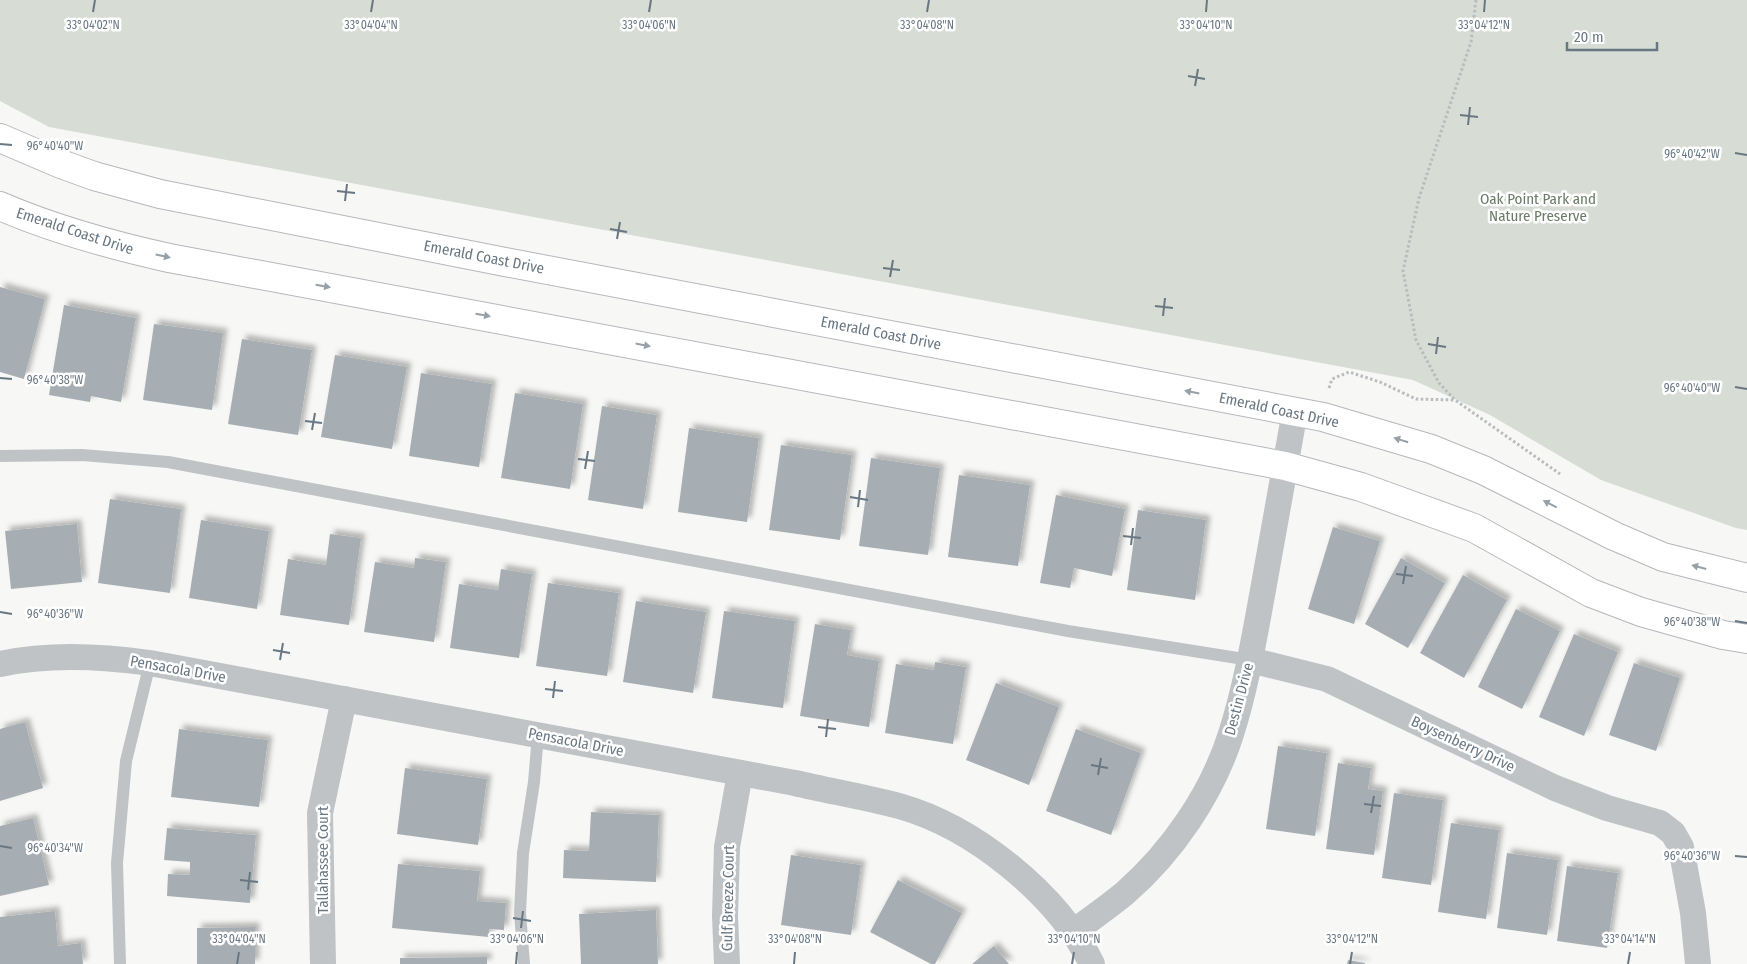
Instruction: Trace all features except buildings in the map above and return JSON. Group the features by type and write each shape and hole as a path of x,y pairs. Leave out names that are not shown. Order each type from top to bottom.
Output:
{"street":[{"name":"Emerald Coast Drive","path":"0,138 94,176 178,198 1323,417 1431,449 1483,470 1614,536 1663,557 1747,578"},
{"name":"Emerald Coast Drive","path":"0,206 53,227 129,249 169,258 1285,466 1361,487 1474,528 1591,593 1641,612 1747,640"},
{"name":"Destin Drive","path":"1073,932 1143,876 1169,846 1188,819 1205,793 1219,765 1230,736 1250,660 1295,411"},
{"name":"Pensacola Drive","path":"0,664 16,660 72,657 122,659 150,663 795,783 900,806 933,819 964,835 1016,871 1056,910 1073,932 1092,964"},
{"name":"Boysenberry Drive","path":"1250,660 1327,679 1555,788 1607,808 1660,823 1673,833 1681,847 1693,913 1698,964"},
{"name":"Tallahassee Court","path":"323,964 320,813 344,699"},
{"name":"Gulf Breeze Court","path":"727,964 725,916 726,848 740,773"}],"lane":[{"path":"0,456 82,455 168,462 1068,631 1250,660"},
{"path":"120,964 117,863 126,761 150,663"},
{"path":"524,964 520,913 523,852 534,782 538,735"}],"path":[{"path":"1476,0 1471,42 1418,198 1403,271 1416,340 1439,383 1455,400 1565,477"}],"green space":[{"name":"Oak Point Park and Nature Preserve","path":"0,0 1747,0 1747,530 1736,528 1601,480 1490,415 1413,380 49,127 0,101"}]}
